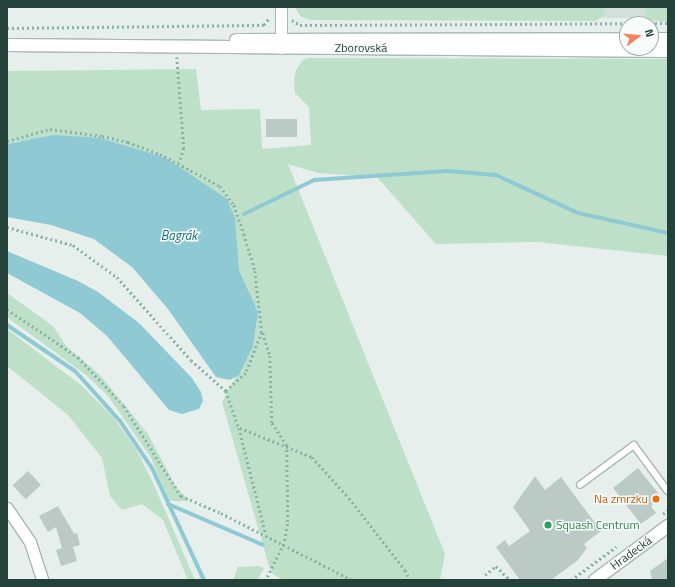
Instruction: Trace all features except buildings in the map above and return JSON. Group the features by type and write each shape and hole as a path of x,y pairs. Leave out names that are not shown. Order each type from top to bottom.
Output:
{"street":[{"path":"276,9 281,43"},
{"name":"Zborovská","path":"55,46 619,39"},
{"name":"Zborovská","path":"7,45 176,47 281,43 668,51"},
{"path":"7,508 30,542 42,580"},
{"name":"Hradecká","path":"595,580 668,526"}],"lane":[{"path":"580,485 634,445 668,490"}],"path":[{"path":"7,28 264,25 276,9"},
{"path":"290,15 295,23 300,25 668,23"},
{"path":"176,47 184,148 179,163"},
{"path":"7,141 50,129 88,134 128,142 179,163 220,186 234,205 255,271 262,332 270,356 272,423 287,445 288,524 284,544 266,580"},
{"path":"7,227 73,245 117,277 191,360 226,391 240,428 266,536"},
{"path":"7,309 78,357 124,406 181,496 284,544 352,580"},
{"path":"226,391 246,373 262,332"},
{"path":"240,428 287,445 312,457 349,498 405,570 410,580"},
{"path":"485,575 496,566 510,580"}],"shaded area":[{"path":"494,7 668,7 668,18 659,18 659,16 619,16 619,18 494,18"}],"green space":[{"path":"295,7 605,7 603,16 596,21 309,20 300,16"},
{"path":"644,7 668,7 668,22 659,21 659,16 646,16"},
{"path":"308,58 668,59 668,256 537,242 436,244 377,177 318,173 288,164 445,554 440,580 283,580 271,573 222,402 253,346 258,312 239,270 20,141 7,144 7,71 196,69 201,110 260,109 262,149 311,145 309,107 295,93 294,78 297,68 303,60"},
{"path":"7,293 53,326 66,346 100,375 148,434 176,487 190,501 169,501 151,458 108,396 86,375 7,317"},
{"path":"7,329 81,385 114,418 136,449 155,487 195,580 188,580 163,520 142,504 122,510 110,496 102,458 68,415 7,366"},
{"path":"259,566 264,568 258,580 233,580 238,567"}],"water":[{"name":"Bagrák","path":"53,135 100,138 166,158 227,199 235,218 239,270 258,312 253,346 239,375 230,380 216,377 168,309 132,267 94,239 51,225 7,217 7,144"},
{"path":"7,251 78,281 98,292 139,323 192,378 201,392 203,401 199,409 182,414 169,410 107,336 80,313 7,273"}],"waterway":[{"path":"244,214 314,180 448,171 496,175 578,213 668,233"},
{"path":"7,325 75,371 120,421 152,468 204,580"},
{"path":"168,504 263,545"}],"place":[{"name":"Na zmrzku","path":"656,499"},
{"name":"Squash Centrum","path":"548,525"}]}
